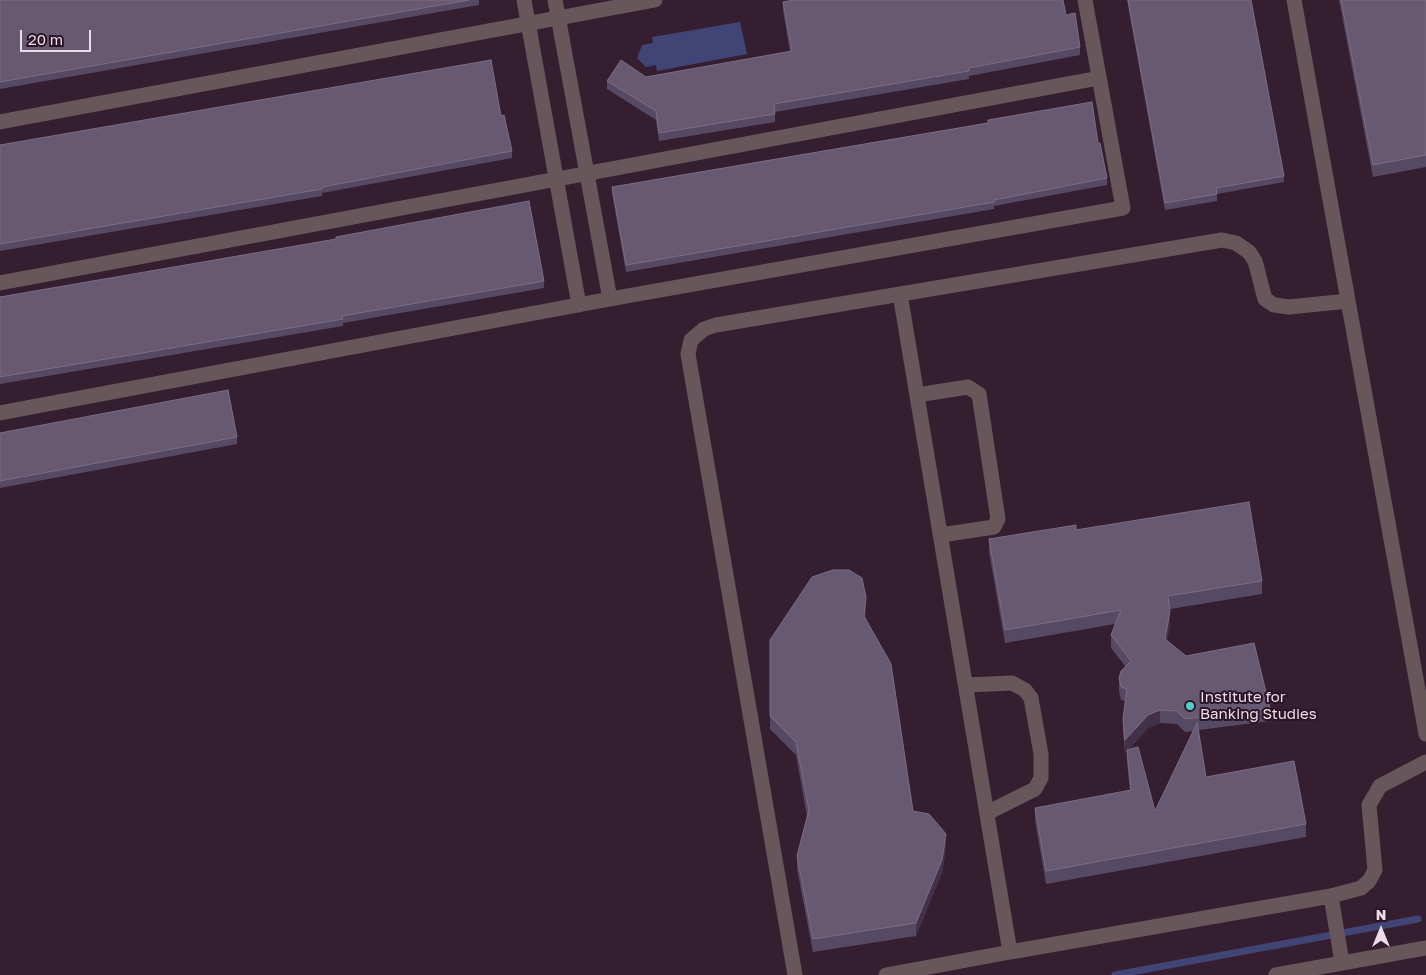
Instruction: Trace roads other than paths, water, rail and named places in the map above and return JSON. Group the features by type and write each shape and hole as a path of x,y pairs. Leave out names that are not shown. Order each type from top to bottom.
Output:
{"street":[{"path":"524,0 579,305"},
{"path":"555,0 610,299"},
{"path":"0,122 654,0"},
{"path":"0,413 610,299 1122,208 1085,0"},
{"path":"1294,0 1426,734"},
{"path":"0,283 1099,78"},
{"path":"795,975 688,354 691,340 704,329 716,325 1222,240 1236,243 1250,252 1255,261 1265,299 1274,305 1289,306 1348,301"},
{"path":"900,294 1010,952"},
{"path":"917,395 968,387 979,394 998,519 994,527 941,535"},
{"path":"966,685 1012,683 1025,690 1031,698 1041,754 1041,778 1035,789 987,813"},
{"path":"886,975 1331,896 1361,888 1369,881 1375,870 1369,805 1380,786 1426,762"},
{"path":"1331,896 1341,956"},
{"path":"1276,975 1341,956 1426,948"}],"water":[{"path":"740,22 747,54 657,71 656,65 646,67 637,58 642,45 653,43 652,37"}],"waterway":[{"path":"1115,975 1418,919"}],"place":[{"name":"Institute for Banking Studies","path":"1190,706"}]}
